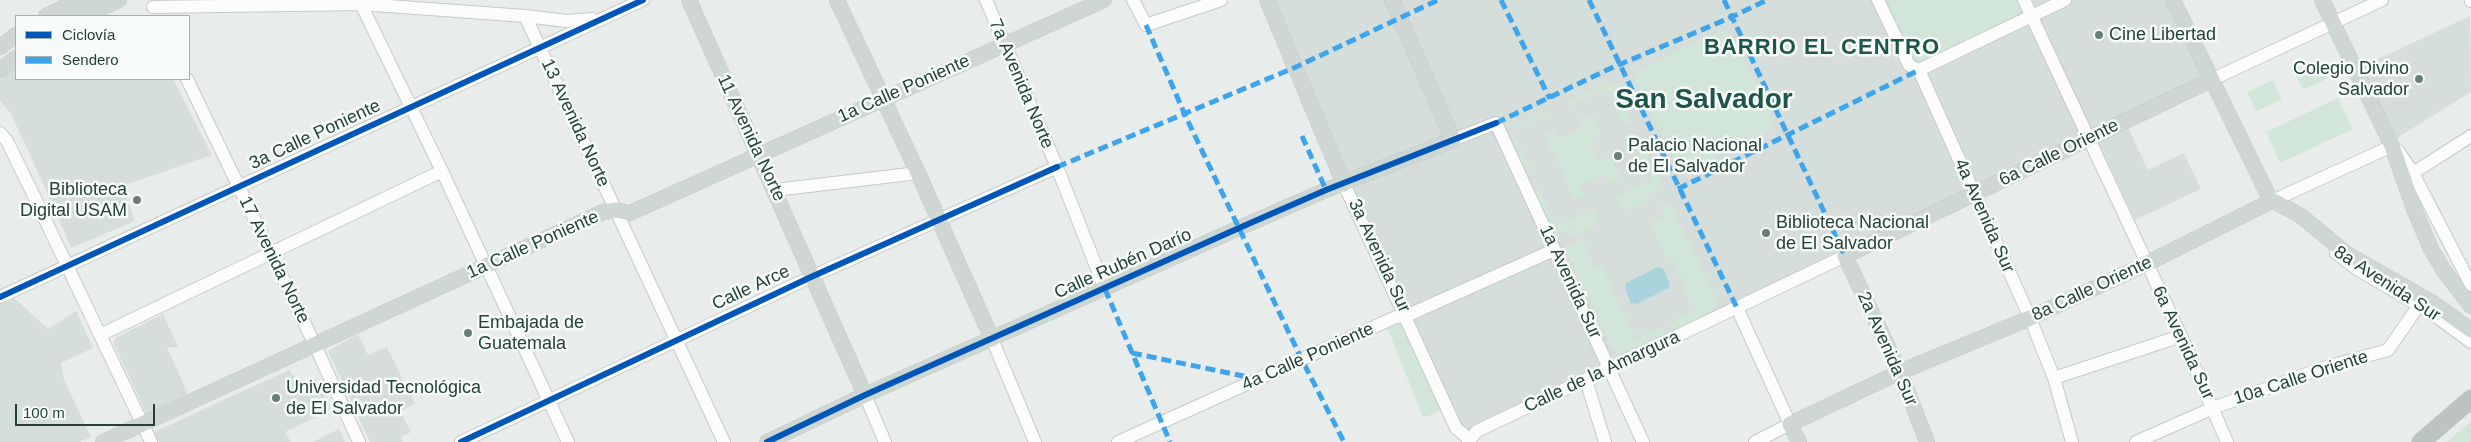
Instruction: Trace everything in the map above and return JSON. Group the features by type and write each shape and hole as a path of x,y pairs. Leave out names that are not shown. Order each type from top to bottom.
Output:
{"highway":[{"path":"2421,442 2471,399"},
{"path":"2436,442 2471,411"}],"main road":[{"path":"48,15 77,0"},
{"path":"69,15 99,0"},
{"path":"87,15 119,0"},
{"name":"11 Avenida Norte","path":"689,0 756,156 775,190 865,396"},
{"path":"837,0 918,172 992,339"},
{"name":"1a Calle Poniente","path":"103,442 314,343 603,212 616,210 630,212 1104,0"},
{"name":"3a Avenida Sur","path":"1267,0 1344,184"},
{"path":"1392,0 1453,140"},
{"path":"2174,0 2210,80 2264,190 2277,203 2301,216 2347,254 2456,319 2471,330"},
{"path":"2322,0 2392,146 2414,209 2431,249 2444,271 2470,305"},
{"path":"0,47 15,37"},
{"path":"0,60 15,49"},
{"path":"0,70 15,59"},
{"name":"6a Calle Oriente","path":"1845,256 2210,80"},
{"name":"Calle Rubén Darío","path":"767,442 1105,289 1344,184 1453,140"},
{"name":"8a Calle Oriente","path":"1790,424 1900,372 2030,318 2277,203"},
{"name":"2a Avenida Sur","path":"1845,256 1900,372 1927,442"},
{"path":"1790,424 1798,442"}],"street":[{"name":"3a Calle Poniente","path":"0,297 643,0"},
{"name":"7a Avenida Norte","path":"986,0 1057,167 1105,289"},
{"path":"1133,0 1146,25 1221,0"},
{"name":"4a Avenida Sur","path":"1878,0 1909,65 1919,70 2030,318 2054,378 2072,442"},
{"name":"6a Avenida Sur","path":"2024,0 2181,336 2227,442"},
{"path":"1919,70 2066,0"},
{"name":"6a Calle Oriente","path":"2210,80 2382,0"},
{"path":"154,8 360,2 567,21 607,16"},
{"path":"360,2 442,170 485,267 568,442"},
{"name":"13 Avenida Norte","path":"525,16 724,442"},
{"name":"17 Avenida Norte","path":"187,80 238,187 272,253 359,442"},
{"name":"Calle Rubén Darío","path":"1453,140 1496,123"},
{"name":"1a Avenida Sur","path":"1496,123 1643,442"},
{"path":"0,133 7,141 151,442"},
{"path":"2413,173 2471,136"},
{"path":"2392,146 2399,152 2413,173 2471,285"},
{"name":"8a Calle Oriente","path":"2277,203 2392,146"},
{"name":"Calle Arce","path":"461,442 812,277 1057,167"},
{"path":"100,335 442,170"},
{"path":"775,190 918,172"},
{"name":"3a Avenida Sur","path":"1344,184 1456,428 1469,441"},
{"name":"8a Avenida Sur","path":"2277,203 2344,260 2419,305 2471,342"},
{"name":"4a Calle Poniente","path":"1118,442 1390,320 1406,316 1554,250"},
{"name":"6a Calle Oriente","path":"1737,308 1845,256"},
{"name":"10a Calle Oriente","path":"2136,442 2213,408 2326,367 2388,350 2419,305"},
{"path":"1737,308 1790,424 1755,442"},
{"name":"Calle de la Amargura","path":"1469,441 1477,431 1737,308"},
{"path":"2054,378 2181,336"},
{"path":"992,339 1035,442"},
{"path":"1586,380 1605,442"},
{"path":"865,396 885,442"}],"shaded area":[{"path":"1268,0 2173,0 2211,80 1462,435"},
{"name":"Colegio Divino Salvador","path":"2470,16 2471,92 2397,138 2360,65 2376,60"},
{"path":"15,67 15,80 174,80 212,155 122,186 135,221 71,248 11,114 0,101 0,79"},
{"path":"2128,127 2148,170 2184,153 2201,189 2135,220 2098,141"},
{"path":"14,298 48,329 76,311 93,348 61,363 64,380 91,437 80,442 0,442 0,304"},
{"path":"163,314 178,347 167,347 188,394 146,413 113,342 115,338"},
{"name":"Universidad Tecnológica de El Salvador","path":"358,334 368,355 387,347 415,404 400,411 411,432 401,437 403,442 370,442 328,351"},
{"name":"Universidad Tecnológica de El Salvador","path":"289,370 301,386 316,379 331,410 285,432 291,442 159,442 154,432"},
{"name":"Universidad Tecnológica de El Salvador","path":"339,429 345,442 313,442"}],"green space":[{"path":"1881,0 2019,0 2020,5 2016,14 2011,19 1928,58 1919,60 1910,56"},
{"path":"1727,31 1734,37 1773,119 1773,126 1767,132 1689,170 1682,170 1675,164 1635,80 1635,74 1639,70 1721,32"},
{"path":"2320,58 2329,78 2303,90 2294,70"},
{"path":"2273,80 2282,100 2256,111 2247,92"},
{"path":"1611,81 1615,84 1632,121 1625,124 1607,86 1569,106 1567,102"},
{"path":"2338,98 2353,129 2280,163 2266,132"},
{"path":"1549,111 1550,114 1511,131 1531,169 1525,171 1508,131"},
{"path":"1591,113 1601,134 1589,140 1599,162 1611,157 1621,177 1609,183 1604,173 1580,185 1584,195 1574,199 1556,155 1554,156 1544,135 1555,130 1559,139 1582,128 1579,119"},
{"path":"1640,139 1660,183 1659,187 1651,191 1648,200 1627,210 1620,207 1641,196 1620,206 1615,197 1653,180 1633,143"},
{"path":"1539,188 1556,227 1592,208 1596,217 1555,234 1534,190"},
{"path":"1670,204 1718,301 1714,310 1674,330 1670,323 1697,310 1695,306 1693,307 1682,287 1685,286 1672,260 1669,261 1652,224 1662,218 1664,211 1662,207"},
{"path":"1597,217 1594,226 1573,236 1566,232"},
{"path":"1582,240 1594,266 1598,268 1602,266 1623,315 1625,315 1635,335 1632,336 1634,340 1661,327 1665,335 1623,354 1615,352 1565,248"},
{"path":"1406,316 1447,408 1426,417 1422,415 1385,322"},
{"path":"2471,421 2471,442 2447,442"}],"water":[{"path":"1658,267 1663,269 1670,284 1669,288 1637,304 1631,303 1625,289 1626,283"}],"marked path":[{"path":"1057,167 1296,67 1438,0"},
{"path":"1501,0 1550,99"},
{"path":"1589,0 1737,308"},
{"path":"1724,0 1845,256"},
{"path":"1496,123 1609,69 1732,17 1767,0"},
{"path":"1146,25 1185,115 1302,360 1344,442"},
{"path":"1678,189 1919,70"},
{"path":"1302,136 1326,190"},
{"path":"1105,289 1170,442"},
{"path":"1132,353 1258,379"}],"cycle path":[{"path":"0,297 643,0"},
{"path":"767,442 865,395 1239,228 1326,190 1496,123"},
{"path":"461,442 811,277 1057,167"}],"place":[{"name":"Cine Libertad","path":"2099,35"},
{"name":"Colegio Divino Salvador","path":"2419,79"},
{"name":"Palacio Nacional de El Salvador","path":"1618,156"},
{"name":"Biblioteca Digital USAM","path":"137,200"},
{"name":"Biblioteca Nacional de El Salvador","path":"1766,233"},
{"name":"Embajada de Guatemala","path":"468,333"},
{"name":"Universidad Tecnológica de El Salvador","path":"276,398"}],"district":[{"name":"BARRIO EL CENTRO","path":"1822,48"},
{"name":"San Salvador","path":"1704,100"}]}
